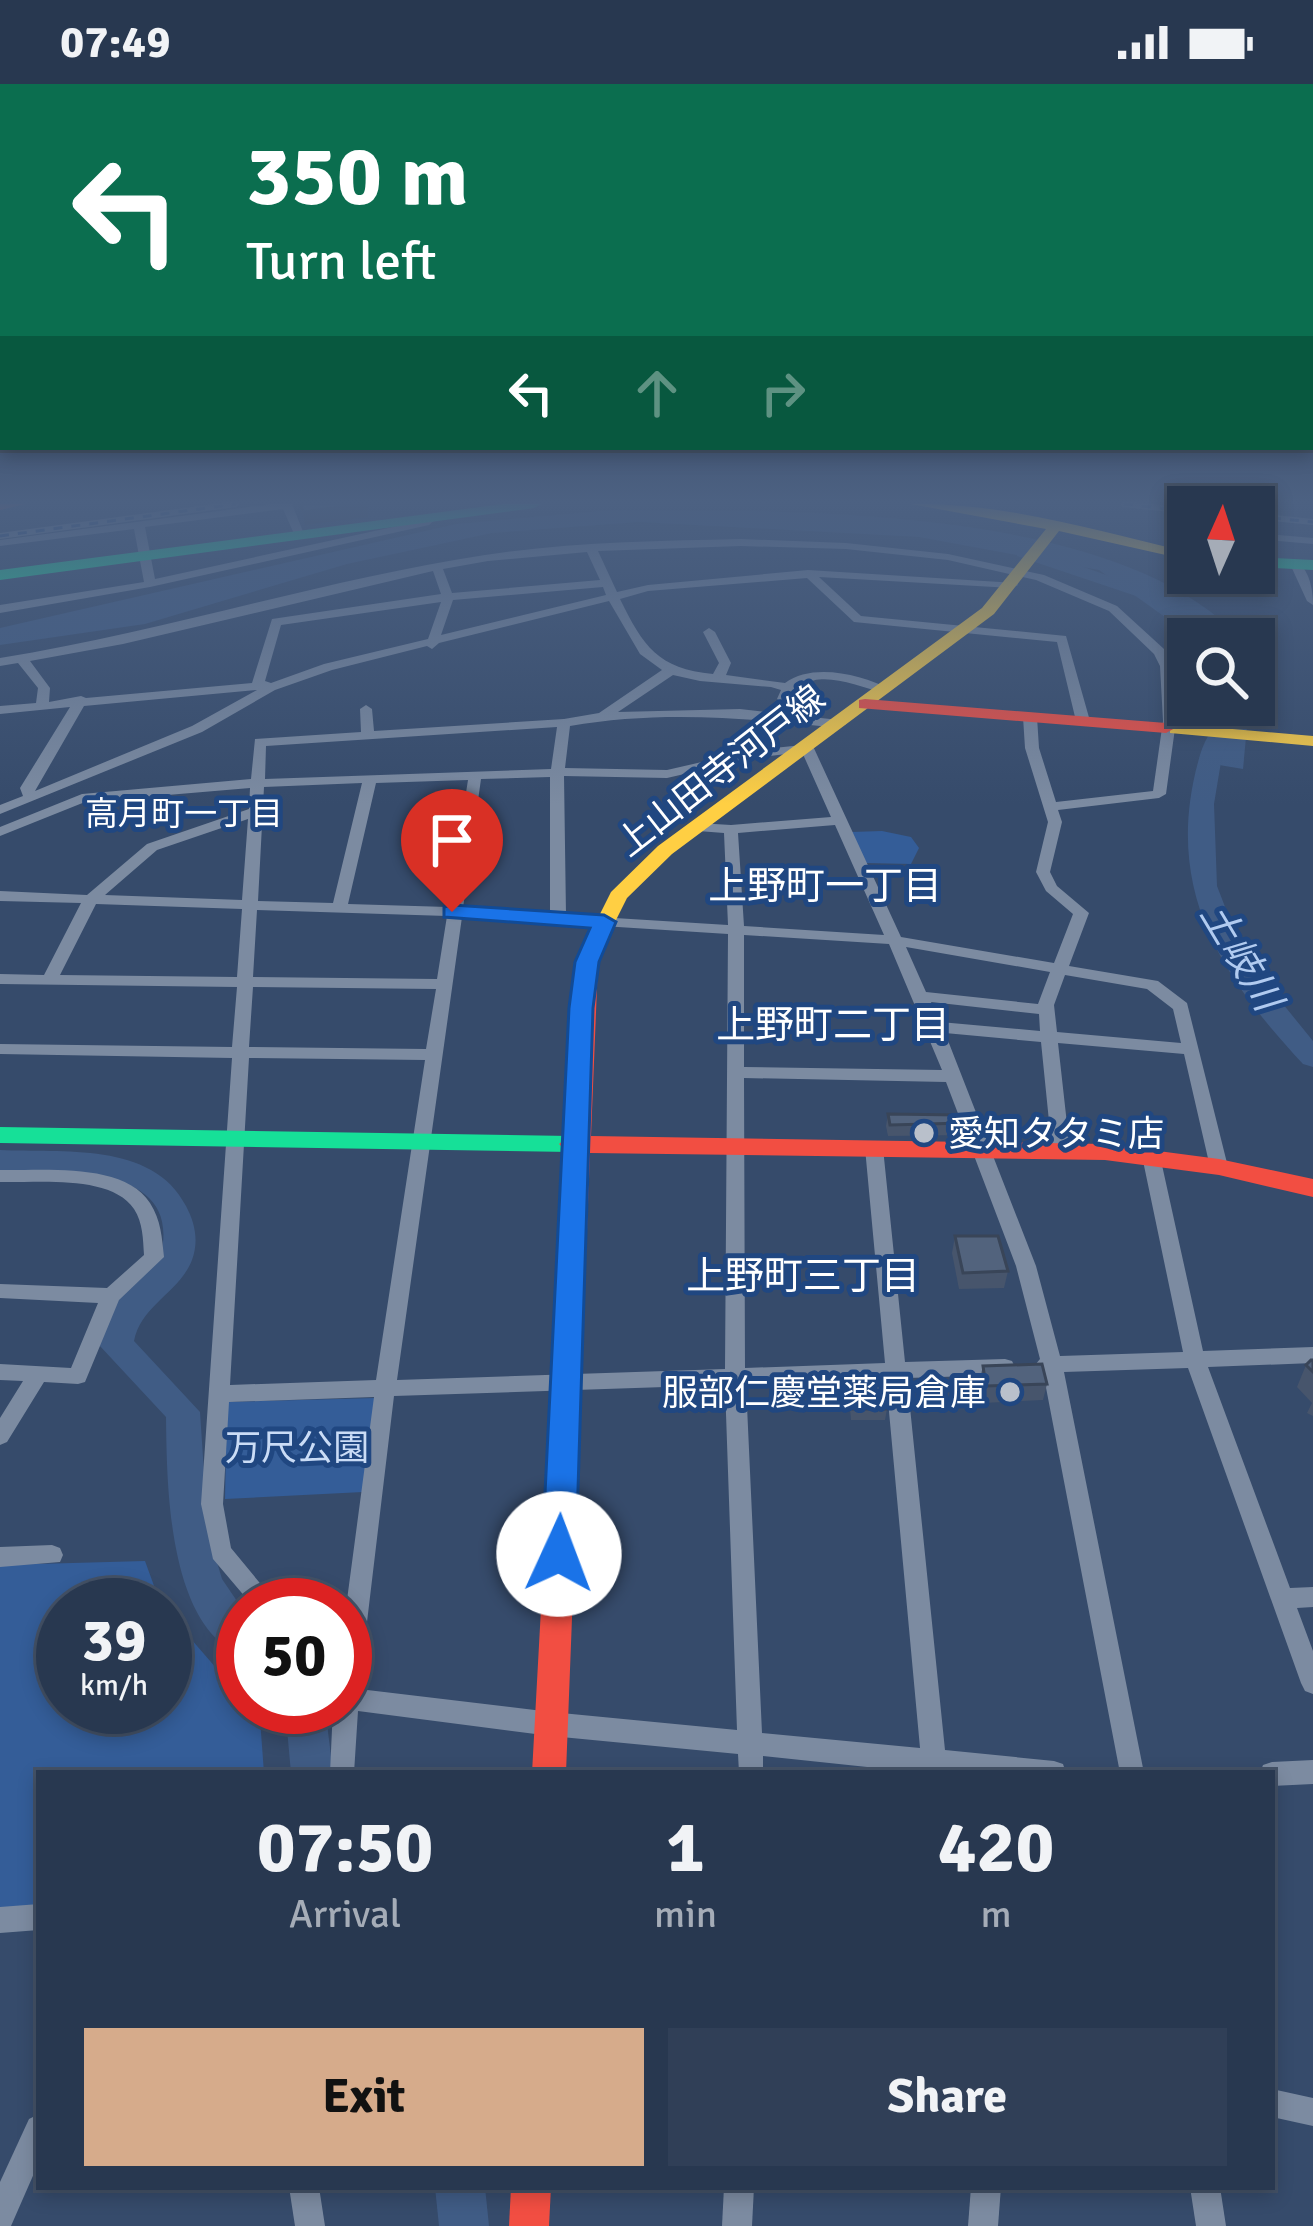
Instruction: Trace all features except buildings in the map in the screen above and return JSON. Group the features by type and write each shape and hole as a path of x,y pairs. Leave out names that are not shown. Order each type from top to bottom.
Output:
{"street":[{"path":"0,609 30,604"},
{"path":"0,662 270,604"},
{"path":"0,810 197,729 264,685 276,622 400,604"},
{"path":"432,645 446,604"},
{"path":"0,710 264,685 432,645 563,604"},
{"path":"619,604 638,642 670,671 785,688 800,676 826,676 875,697 1030,717 1313,741"},
{"path":"842,604 858,619 1062,639 1083,722"},
{"name":"上山田寺河戸線","path":"549,1770 584,985 593,941 618,896 640,874 964,630 990,604"},
{"path":"1052,807 1160,794 1172,688 1160,653 1131,618 1106,604"},
{"path":"709,632 725,663 719,676"},
{"path":"22,659 44,688 42,705"},
{"path":"604,716 670,671"},
{"path":"785,688 786,715"},
{"path":"30,797 27,788 81,700"},
{"path":"366,709 368,736"},
{"path":"243,1578 221,1552 212,1504 241,983 260,742 564,723 604,716 786,715 839,724"},
{"path":"1030,717 1032,748 1055,822 1043,872 1051,888 1082,913 1046,1010 1061,1151"},
{"path":"557,919 557,774 564,723"},
{"path":"0,832 82,798 256,783 667,774 807,747 934,1028 1026,1267 1052,1365 1131,1770"},
{"path":"361,1578 418,1143 475,776"},
{"path":"339,908 370,779"},
{"path":"49,980 91,899 152,848 254,812"},
{"path":"698,827 731,829 841,820"},
{"path":"731,829 736,930 735,1378 751,1770"},
{"path":"0,896 452,912 892,940 1152,985 1181,1007 1220,1167"},
{"path":"0,979 441,984"},
{"path":"919,996 1046,1010"},
{"path":"934,1028 1190,1049"},
{"path":"0,1049 431,1055"},
{"path":"736,1072 953,1076"},
{"path":"0,1135 1061,1151 1151,1156 1313,1188"},
{"path":"874,1148 934,1767"},
{"path":"1151,1156 1196,1359 1313,1683"},
{"path":"0,1177 96,1181 128,1188 147,1205 154,1226 154,1257 111,1296 78,1376 0,1372"},
{"path":"0,1291 111,1296"},
{"path":"219,1394 1313,1355"},
{"path":"0,1436 38,1374"},
{"path":"0,1556 52,1555"},
{"path":"1282,1599 1313,1598"},
{"path":"372,1701 994,1770"},
{"path":"342,1770 344,1734"},
{"path":"1275,1774 1313,1772"},
{"path":"0,1920 36,1917"},
{"path":"1275,2104 1313,2112"},
{"path":"0,2216 36,2136"},
{"path":"304,2190 310,2226"},
{"path":"529,2226 530,2190"},
{"path":"737,2226 739,2190"},
{"path":"983,2226 986,2190"},
{"path":"1205,2190 1211,2226"}],"green space":[{"path":"851,832 911,837 919,848 911,864 866,863"},
{"name":"万尺公園","path":"376,1398 363,1492 225,1499 227,1402"},
{"path":"145,1561 151,1578 36,1578 36,1734 192,1734 192,1640 216,1668 216,1734 261,1734 264,1770 36,1770 36,1908 0,1910 0,1565"}],"shaded area":[{"path":"105,604 212,604 145,624 0,645 0,628"},
{"path":"1147,604 1197,604 1215,618 1167,618"},
{"path":"1214,726 1247,726 1243,769 1219,765"}],"waterway":[{"name":"土岐川","path":"1225,726 1211,756 1202,804 1204,886 1231,956 1253,990 1313,1058"},
{"path":"0,1160 103,1165 128,1171 166,1198 178,1221 173,1265 124,1317 116,1345 183,1412 190,1532 196,1560 216,1603"},
{"path":"308,1734 312,1770"},
{"path":"460,2190 464,2226"}],"traffic: fast":[{"path":"0,1135 571,1144"}],"traffic: slow":[{"path":"606,922 618,896 665,850 994,604"},
{"path":"1176,729 1313,741"}],"traffic: jam":[{"path":"865,704 1166,728"},
{"path":"549,1770 587,963 606,922"},
{"path":"571,1144 1105,1152 1219,1167 1313,1188"},
{"path":"529,2226 531,2190"}],"place":[{"name":"愛知タタミ店","path":"924,1133"},
{"name":"服部仁慶堂薬局倉庫","path":"1010,1392"}],"district":[{"name":"高月町一丁目","path":"184,813"},
{"name":"上野町一丁目","path":"825,885"},
{"name":"上野町二丁目","path":"833,1024"},
{"name":"上野町三丁目","path":"803,1275"}],"route":[{"path":"452,912 604,922 587,962 581,1008 559,1554"}]}
